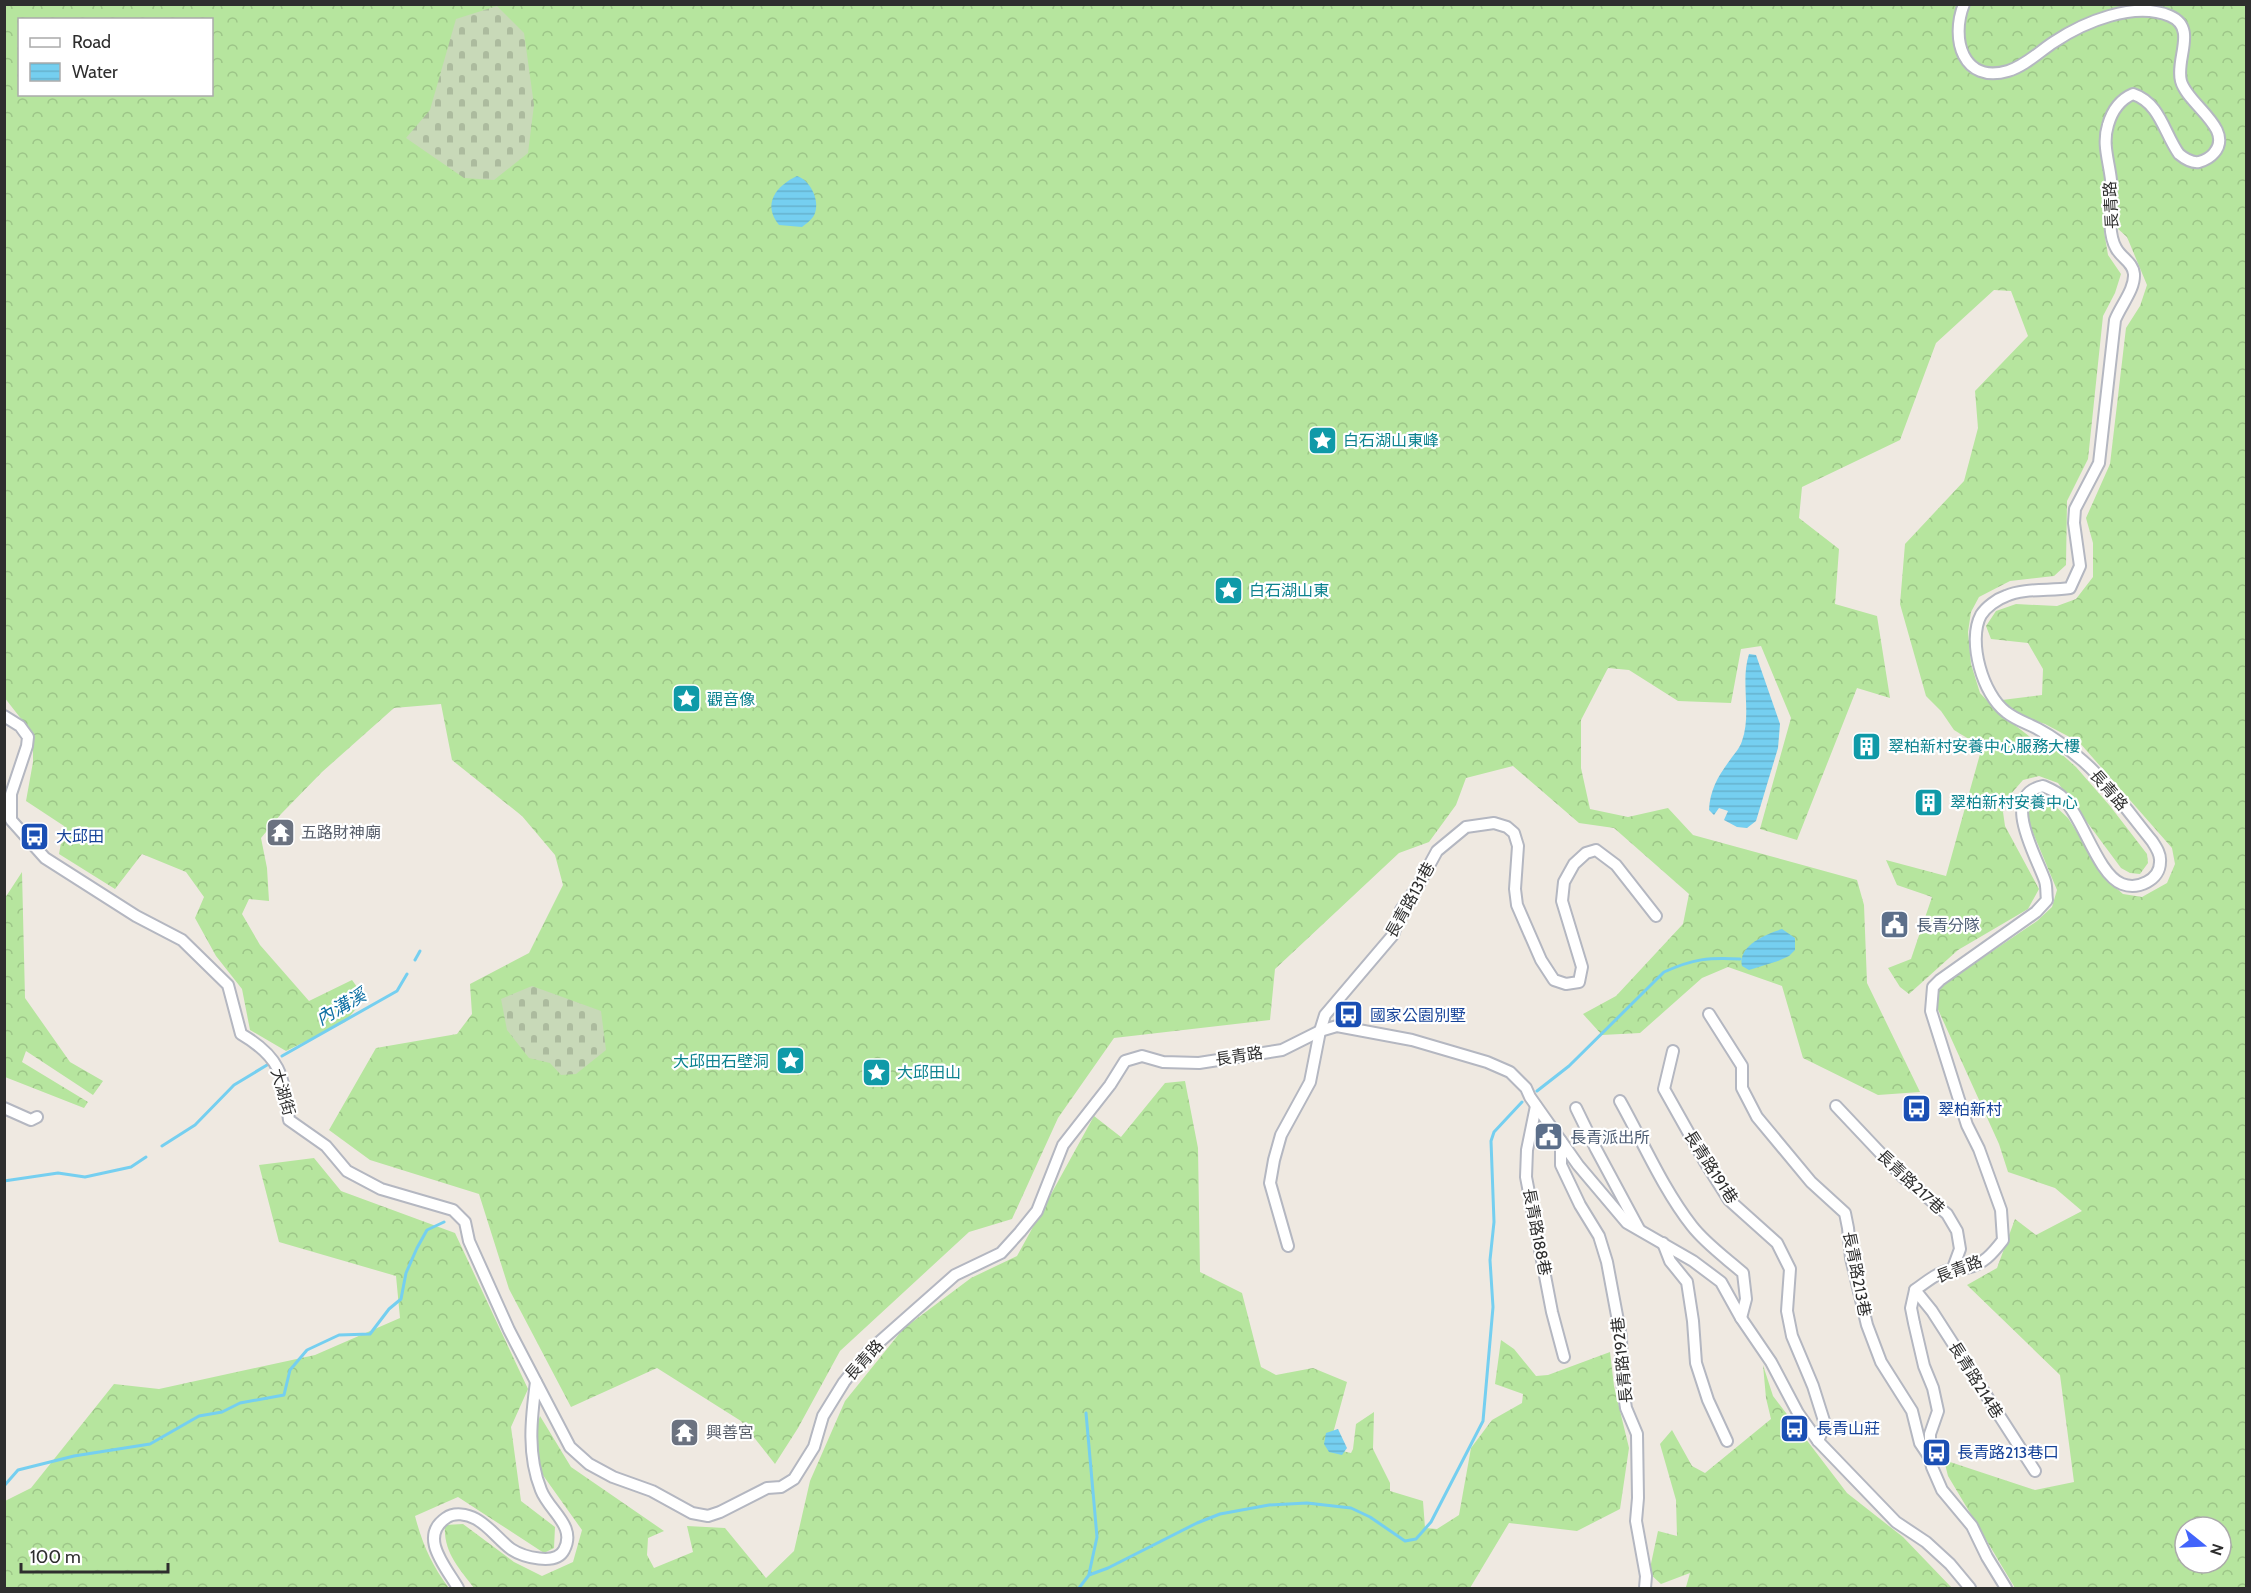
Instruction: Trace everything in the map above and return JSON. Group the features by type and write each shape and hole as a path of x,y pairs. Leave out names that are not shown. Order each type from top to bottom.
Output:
{"street":[{"name":"長青路","path":"1964,4 1959,24 1959,44 1962,54 1974,68 1991,73 2011,70 2055,41 2103,17 2145,12 2169,16 2179,21 2185,33 2179,70 2181,82 2187,94 2217,126 2220,134 2217,150 2208,159 2196,162 2185,159 2179,154 2156,110 2143,98 2133,94 2127,96 2113,112 2107,126 2105,146 2111,181 2110,227 2116,249 2130,264 2134,277 2131,291 2125,298 2115,320 2099,463 2075,508 2074,523 2080,566 2070,588 2008,594 1982,615 1978,627 1980,670 1992,697 2004,711 2052,737 2085,763 2152,841 2160,862 2158,872 2142,885 2122,884 2114,878 2098,857 2079,819 2063,798 2043,786 2035,788 2024,800 2022,810 2028,843 2046,883 2047,900 2036,912 2009,933 1933,987 1931,1011 1967,1125 2001,1210 2003,1240 1983,1262 1953,1268 1915,1290 1911,1308 1924,1366 1933,1388 1938,1411 1930,1434 1930,1458 1942,1490 1972,1526 2006,1588"},
{"name":"大湖街","path":"4,716 20,726 28,736 27,746 11,794 11,820 45,858 136,916 182,940 228,985 241,1034 268,1052 278,1065 289,1120 326,1146 347,1171 381,1189 453,1210 465,1222 469,1241 509,1330 536,1382"},
{"name":"長青路131巷","path":"1288,1246 1270,1183 1281,1135 1310,1082 1325,1015 1393,935 1401,910 1437,851 1466,827 1494,823 1507,827 1514,833 1518,846 1515,889 1517,905 1541,960 1554,980 1566,984 1579,982 1582,967 1562,901 1564,882 1575,864 1586,854 1596,850 1616,865 1656,916"},
{"name":"長青路213巷","path":"1709,1014 1742,1066 1742,1088 1757,1117 1811,1182 1845,1213 1851,1258 1867,1325 1881,1362 1912,1412 1920,1443 1930,1458"},
{"name":"長青路","path":"536,1382 570,1447 589,1464 613,1477 652,1491 692,1513 708,1516 767,1488 781,1487 794,1479 803,1467 814,1447 823,1416 844,1382 868,1352 955,1275 1001,1253 1037,1211 1064,1145 1110,1085 1125,1061 1143,1056 1163,1062 1199,1063 1282,1050 1320,1031 1337,1026 1412,1040 1487,1062 1510,1072 1526,1088 1561,1141 1605,1200 1626,1223 1640,1229 1716,1277 1730,1295 1741,1318 1771,1362 1798,1413 1818,1441 1896,1522 1926,1542 1950,1564 1970,1588"},
{"name":"長青路191巷","path":"1673,1052 1664,1089 1730,1200 1777,1243 1790,1269 1787,1311 1792,1336 1813,1386 1825,1424 1818,1441"},
{"path":"1620,1101 1692,1226 1743,1273 1746,1299 1741,1318"},
{"name":"長青路188巷","path":"1536,1106 1527,1150 1526,1177 1564,1357"},
{"name":"長青路217巷","path":"1836,1106 1903,1177 1947,1214 1957,1231 1960,1249 1953,1268"},
{"path":"4,1108 31,1120 37,1117"},
{"path":"1576,1108 1640,1229"},
{"name":"長青路192巷","path":"1561,1141 1561,1166 1580,1205 1599,1236 1613,1294 1621,1337 1622,1382 1626,1408 1636,1434 1638,1498 1636,1521 1646,1576 1645,1588"},
{"path":"1663,1243 1670,1261 1687,1282 1696,1363 1708,1400 1727,1441"},
{"name":"長青路214巷","path":"1915,1290 1932,1311 2035,1471"},
{"path":"458,1588 433,1544 433,1535 438,1524 450,1515 460,1514 476,1519 513,1550 542,1559 556,1559 563,1553 568,1542 568,1532 542,1492 532,1459 531,1423 536,1382"}],"green space":[{"path":"4,5 2246,5 2246,1588 2015,1588 1948,1476 1944,1460 2035,1490 2074,1482 2060,1375 1967,1285 1997,1268 2015,1219 2036,1235 2082,1211 2055,1188 2008,1172 1999,1144 1936,1005 1938,988 2037,921 2052,907 2057,890 2024,811 2028,801 2041,793 2068,818 2108,881 2123,894 2142,897 2167,883 2175,864 2172,848 2079,742 2045,724 2015,714 2002,700 2042,695 2043,669 2028,643 1991,639 1986,626 1996,611 2016,604 2057,606 2076,599 2093,577 2093,543 2086,518 2110,464 2126,328 2140,306 2147,285 2127,237 2117,228 2104,231 2108,255 2121,274 2115,293 2103,316 2088,459 2067,501 2066,565 2054,576 2010,581 1979,597 1971,612 1968,632 1971,664 1980,693 1998,712 2034,740 2058,751 2076,767 2147,854 2148,863 2140,874 2130,873 2121,868 2058,783 2039,776 2023,780 2010,795 2003,812 2005,826 2039,889 2028,909 1958,950 1909,994 1900,987 1888,968 1911,959 1932,897 1897,885 1886,860 1946,876 1982,747 1954,730 1941,711 1926,696 1900,604 1905,544 1964,481 1978,428 1975,391 2028,336 2011,291 1994,290 1936,343 1900,440 1802,487 1799,518 1839,549 1835,604 1877,616 1890,698 1857,688 1797,840 1760,829 1791,718 1761,646 1741,649 1731,703 1678,701 1629,670 1608,668 1581,720 1581,768 1590,809 1628,817 1668,808 1693,835 1857,880 1864,905 1867,983 1920,1092 1878,1095 1803,1058 1782,986 1728,967 1702,978 1640,1033 1602,1035 1583,1014 1616,996 1683,924 1689,894 1614,828 1579,823 1513,766 1466,778 1456,805 1429,842 1399,853 1275,969 1270,1020 1114,1038 1058,1118 1012,1219 969,1232 840,1351 798,1428 775,1464 741,1421 657,1368 571,1407 509,1289 479,1194 370,1160 329,1130 376,1048 457,1034 472,1014 470,984 529,953 563,885 555,855 522,816 452,760 441,704 394,708 322,772 261,838 267,868 269,901 249,899 242,914 260,945 309,1001 352,980 365,998 345,1022 286,1051 250,1030 242,989 216,956 195,918 204,897 186,872 142,854 115,889 59,854 64,826 26,801 33,762 33,734 4,697"},
{"path":"497,6 524,33 534,105 528,153 494,180 464,178 406,138 430,110 456,19"},
{"path":"22,872 25,998 70,1062 103,1081 93,1095 26,1051 22,1062 88,1102 84,1108 5,1077 5,898"},
{"path":"532,986 601,1011 606,1050 576,1074 561,1075 550,1063 529,1058 507,1030 501,999"},
{"path":"1185,1081 1198,1148 1200,1272 1242,1293 1261,1367 1276,1375 1313,1368 1347,1382 1329,1448 1351,1453 1356,1424 1374,1412 1373,1449 1390,1483 1390,1491 1423,1501 1425,1528 1437,1529 1459,1515 1471,1448 1492,1420 1522,1403 1523,1394 1495,1384 1501,1340 1514,1349 1536,1376 1548,1375 1610,1352 1614,1386 1629,1448 1620,1509 1577,1531 1509,1523 1470,1588 474,1588 458,1566 449,1552 445,1525 463,1524 514,1562 542,1576 573,1562 582,1530 540,1471 536,1428 540,1416 571,1467 664,1531 648,1538 647,1555 654,1568 693,1552 687,1526 725,1528 766,1578 794,1551 810,1481 845,1401 903,1329 971,1278 1017,1256 1094,1116 1121,1137 1165,1083"},
{"path":"314,1158 341,1191 455,1233 528,1389 511,1427 521,1501 555,1527 554,1548 544,1553 458,1497 415,1516 428,1554 449,1588 5,1588 5,1501 31,1488 114,1384 159,1389 315,1355 400,1318 396,1276 279,1242 259,1165"},
{"path":"1763,1365 1773,1396 1847,1493 1903,1537 1952,1588 1683,1588 1686,1587 1690,1573 1661,1584 1649,1573 1658,1531 1677,1536 1676,1500 1660,1444 1672,1430 1692,1466 1705,1473 1771,1419 1766,1398"}],"water":[{"path":"797,176 802,178 813,191 816,202 815,213 802,227 779,225 772,210 774,196 783,185"},
{"path":"1749,654 1756,655 1780,724 1778,748 1756,821 1747,828 1737,827 1724,820 1728,811 1719,808 1714,815 1709,810 1715,784 1740,746 1745,730 1746,675"},
{"path":"1782,929 1795,938 1795,950 1789,956 1749,970 1742,966 1744,952 1748,947 1768,934"},
{"path":"1338,1429 1347,1448 1342,1455 1329,1452 1324,1444 1326,1433"}],"waterway":[{"name":"內溝溪","path":"415,960 420,951"},
{"path":"1537,1091 1569,1066 1664,972 1701,960 1740,959"},
{"name":"內溝溪","path":"282,1056 397,991 407,974"},
{"name":"內溝溪","path":"162,1146 195,1125 234,1085 267,1065"},
{"path":"1079,1588 1089,1575 1108,1568 1197,1523 1220,1514 1269,1505 1307,1503 1351,1508 1370,1517 1405,1541 1416,1539 1431,1522 1483,1421 1493,1307 1490,1260 1494,1222 1491,1141 1494,1132 1522,1102"},
{"name":"內溝溪","path":"4,1181 58,1173 85,1177 131,1167 146,1157"},
{"path":"4,1486 18,1470 74,1456 150,1444 199,1416 222,1412 240,1403 284,1395 290,1370 307,1350 339,1335 370,1334 389,1309 401,1299 406,1273 427,1230 444,1222"},
{"path":"1086,1413 1097,1537 1089,1574"}],"place":[{"name":"白石湖山東峰","path":"1322,440"},
{"name":"白石湖山東","path":"1228,590"},
{"name":"觀音像","path":"686,699"},
{"name":"翠柏新村安養中心服務大樓","path":"1867,746"},
{"name":"翠柏新村安養中心","path":"1929,802"},
{"name":"五路財神廟","path":"280,832"},
{"name":"大邱田","path":"35,836"},
{"name":"長青分隊","path":"1895,925"},
{"name":"國家公園別墅","path":"1349,1015"},
{"name":"大邱田石壁洞","path":"790,1061"},
{"name":"大邱田山","path":"876,1072"},
{"name":"翠柏新村","path":"1917,1109"},
{"name":"長青派出所","path":"1549,1137"},
{"name":"長青山莊","path":"1795,1428"},
{"name":"興善宮","path":"685,1432"},
{"name":"長青路213巷口","path":"1936,1452"}]}
